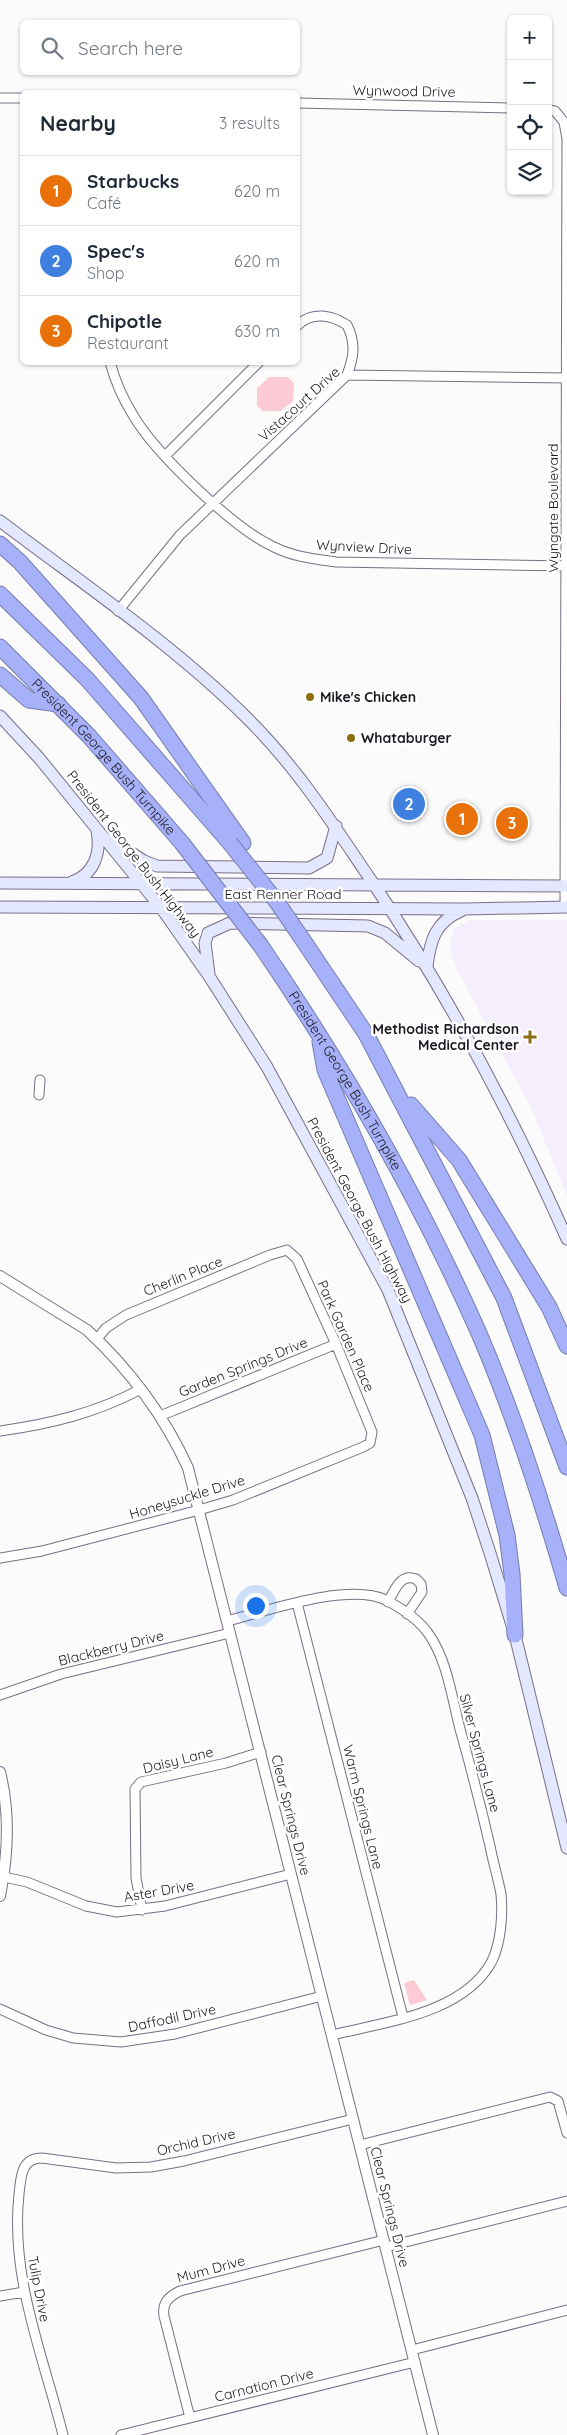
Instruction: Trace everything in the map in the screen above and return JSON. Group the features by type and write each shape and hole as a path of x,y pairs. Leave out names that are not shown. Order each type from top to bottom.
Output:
{"highway":[{"path":"0,544 20,562 141,698 236,843 366,1034 396,1088 504,1298 567,1468"},
{"path":"0,594 87,679 236,843"},
{"name":"President George Bush Turnpike","path":"0,647 58,704 131,783 182,843 260,946 318,1033 393,1161 478,1332 514,1423 567,1588"},
{"path":"0,676 29,700 58,704"},
{"path":"318,1033 325,1070 482,1435 507,1535 512,1574 515,1635"},
{"path":"396,1088 459,1160 549,1307 567,1346"}],"main road":[{"path":"0,521 189,665 245,716 284,757 336,826 427,967 515,1130 567,1239"},
{"name":"President George Bush Highway","path":"0,716 39,758 142,884 209,976 267,1067 388,1290 472,1498 515,1635 567,1848"},
{"path":"96,829 123,849 157,866 309,868 327,858 336,826"},
{"path":"70,883 82,879 91,869 98,849 96,829"},
{"name":"East Renner Road","path":"0,883 566,886"},
{"name":"East Renner Road","path":"0,908 466,910 566,907"},
{"path":"427,967 429,946 441,923 450,916 466,910"},
{"path":"209,976 205,943 208,933 230,923 368,926 385,934 427,967"}],"street":[{"path":"0,98 20,98"},
{"name":"Wynwood Drive","path":"300,103 507,108"},
{"name":"Wyngate Boulevard","path":"552,111 564,122 567,139 566,907"},
{"path":"300,323 318,316 328,316 346,326 354,347 353,360 347,375"},
{"name":"Wynview Drive","path":"111,365 119,389 133,416 165,456 240,526 273,547 302,557 336,562 567,566"},
{"path":"165,456 256,365"},
{"name":"Vistacourt Drive","path":"118,611 180,535 347,375 567,378"},
{"path":"39,1095 40,1080"},
{"name":"Cherlin Place","path":"96,1339 106,1328 139,1309 270,1255 287,1250"},
{"name":"Park Garden Place","path":"287,1250 297,1259 336,1344 367,1417 372,1438"},
{"name":"Clear Springs Drive","path":"0,1276 86,1330 96,1339 141,1389 173,1434 188,1468 433,2435"},
{"name":"Garden Springs Drive","path":"160,1416 336,1344"},
{"path":"0,1431 28,1427 88,1413 141,1389"},
{"name":"Honeysuckle Drive","path":"0,1558 42,1552 233,1500 364,1447 370,1443 372,1438"},
{"path":"388,1602 400,1581 406,1578 416,1579 421,1584 422,1592 407,1614"},
{"name":"Silver Springs Lane","path":"227,1621 297,1603 344,1594 364,1594 388,1602 407,1614 428,1633 442,1660 477,1792 501,1894 500,1931 492,1961 478,1979 452,2001 428,2011 332,2035"},
{"name":"Warm Springs Lane","path":"297,1603 403,2017"},
{"name":"Blackberry Drive","path":"0,1695 61,1674 230,1633"},
{"name":"Daisy Lane","path":"142,1910 136,1878 135,1789 141,1782 260,1752"},
{"path":"0,1772 7,1818 4,1877 0,1896"},
{"name":"Aster Drive","path":"4,1877 27,1882 104,1911 142,1910 292,1874"},
{"name":"Daffodil Drive","path":"0,2009 46,2030 73,2038 121,2042 175,2034 322,1996"},
{"path":"360,2145 540,2098 554,2098 560,2106 567,2133"},
{"name":"Orchid Drive","path":"42,2158 116,2168 151,2166 184,2161 353,2119"},
{"name":"Tulip Drive","path":"42,2158 36,2158 25,2164 21,2172 16,2218 18,2250 24,2292 63,2435"},
{"name":"Mum Drive","path":"190,2418 162,2309 171,2295 180,2291 567,2201"},
{"path":"0,2296 24,2292"},
{"path":"412,2350 567,2310"},
{"name":"Carnation Drive","path":"121,2435 415,2362"}],"shaded area":[{"path":"269,377 288,377 294,383 293,401 281,411 263,411 257,406 257,388"},
{"name":"Methodist Richardson Medical Center","path":"470,920 567,920 567,1196 531,1108 455,966 450,948 453,929"},
{"path":"414,1980 427,2000 410,2005 404,1983"}],"place":[{"name":"Mike's Chicken","path":"310,697"},
{"name":"Whataburger","path":"351,738"},
{"name":"Spec's","path":"409,804"},
{"name":"Starbucks","path":"462,819"},
{"name":"Chipotle","path":"512,823"},
{"name":"Methodist Richardson Medical Center","path":"530,1037"}]}
